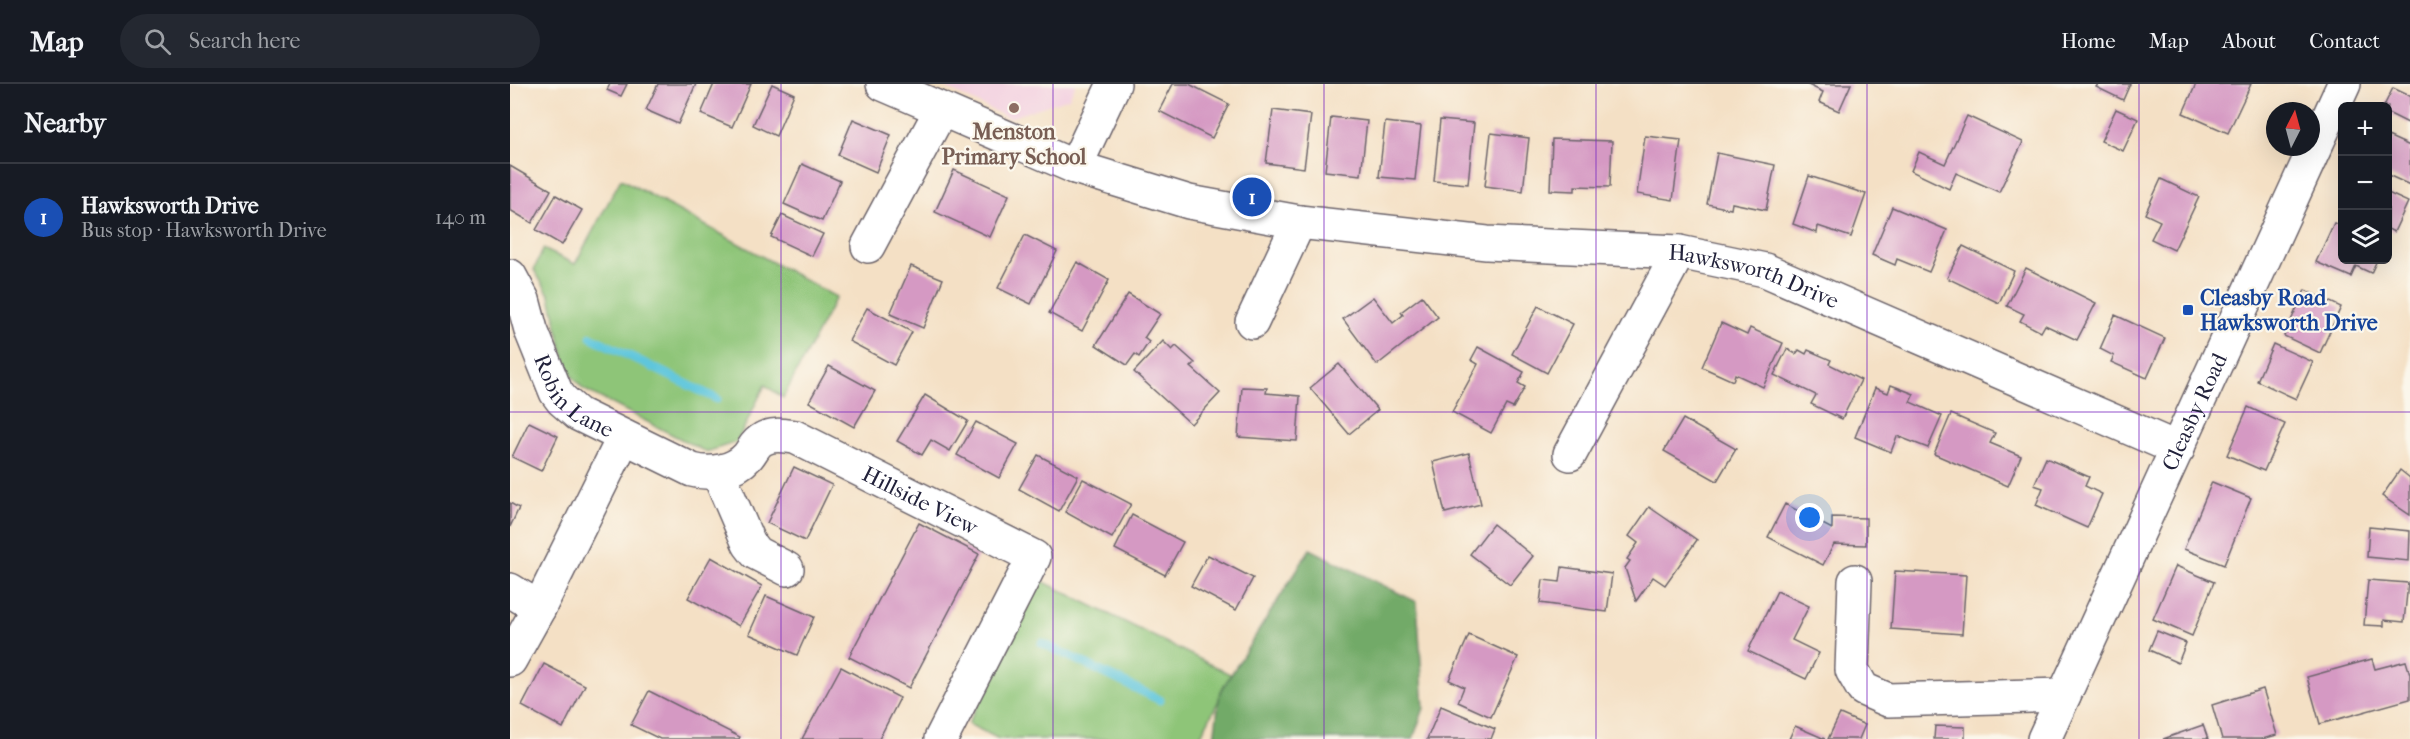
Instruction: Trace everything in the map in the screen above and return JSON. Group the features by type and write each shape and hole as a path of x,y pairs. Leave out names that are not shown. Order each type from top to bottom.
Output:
{"street":[{"name":"Hawksworth Drive","path":"883,84 1075,167 1188,202 1299,222 1487,243 1679,252 1765,270 2178,449"},
{"path":"1075,167 1114,84"},
{"name":"Cleasby Road","path":"2044,739 2344,84"},
{"path":"868,246 941,110"},
{"path":"1252,322 1299,222"},
{"path":"1570,454 1679,252"},
{"name":"Robin Lane","path":"510,276 523,300 531,330 551,383 562,400 578,414 624,436"},
{"path":"510,660 539,608 624,436 692,470 707,474 718,472 749,544 756,553 787,569"},
{"name":"Hillside View","path":"718,472 746,458 755,445 764,438 795,437 1034,556 947,737"},
{"path":"1855,581 1852,669 1863,689 1888,700 2064,695"},
{"path":"510,590 539,608"}],"shaded area":[{"name":"Menston Primary School","path":"938,84 1076,84 1069,98 1009,118"}],"green space":[{"path":"621,179 836,297 783,398 765,385 737,442 706,452 583,389 567,370 550,296 534,270 543,249 575,264"},
{"path":"1310,549 1417,602 1424,708 1413,739 1214,739 1220,692"},
{"path":"1040,580 1232,675 1199,739 999,739 968,724"}],"building":[{"path":"610,84 627,84 621,96 607,90"},
{"path":"658,84 696,84 678,124 646,110"},
{"path":"714,84 751,84 732,127 701,114"},
{"path":"772,84 794,94 776,136 753,125"},
{"path":"1173,84 1189,84 1229,104 1212,138 1159,111"},
{"path":"1806,84 1851,84 1839,111 1819,102 1823,92"},
{"path":"2098,84 2130,84 2123,100 2096,87"},
{"path":"2196,84 2251,84 2228,133 2183,113"},
{"path":"2393,88 2410,96 2410,124 2392,115 2392,102 2386,102"},
{"path":"2116,109 2138,119 2123,151 2101,141"},
{"path":"1273,110 1311,115 1304,168 1266,163"},
{"path":"1967,116 2023,142 1999,192 1956,173 1949,189 1911,171 1919,152 1945,164"},
{"path":"1331,117 1367,121 1361,175 1325,171"},
{"path":"853,119 891,135 876,172 838,155"},
{"path":"1440,120 1474,123 1468,184 1434,181"},
{"path":"1385,122 1421,126 1415,180 1379,177"},
{"path":"1491,133 1529,138 1523,191 1485,186"},
{"path":"1645,136 1681,140 1673,200 1637,194"},
{"path":"2392,138 2410,146 2410,185 2392,177"},
{"path":"1552,139 1612,141 1610,187 1575,186 1575,191 1550,190"},
{"path":"1717,153 1775,165 1766,210 1732,203 1731,209 1707,204"},
{"path":"802,164 840,181 822,221 784,204"},
{"path":"510,166 551,190 532,223 510,210"},
{"path":"954,170 1009,195 990,237 935,212"},
{"path":"1809,176 1866,194 1851,237 1818,226 1817,233 1793,224"},
{"path":"2161,179 2199,197 2174,250 2151,239 2160,221 2145,214"},
{"path":"556,195 582,210 562,245 536,230"},
{"path":"2392,195 2408,202 2394,232 2392,231"},
{"path":"1892,207 1947,230 1929,272 1897,259 1895,265 1872,255"},
{"path":"782,215 823,234 812,256 771,237"},
{"path":"2334,223 2338,224 2338,264 2375,264 2371,273 2356,266 2351,277 2316,262"},
{"path":"1025,235 1057,251 1031,304 998,288"},
{"path":"1963,246 2014,271 1999,303 1947,278"},
{"path":"1077,262 1109,280 1082,331 1049,313"},
{"path":"911,266 943,279 923,328 890,314"},
{"path":"2026,268 2096,303 2077,340 2045,325 2041,332 2020,321 2024,314 2007,306"},
{"path":"2305,290 2341,307 2320,353 2284,336"},
{"path":"1128,294 1160,314 1144,338 1149,342 1139,357 1135,354 1127,365 1096,345"},
{"path":"1422,296 1438,317 1377,365 1343,319 1373,297 1393,323 1403,315 1401,312"},
{"path":"1538,306 1573,324 1547,373 1512,354"},
{"path":"867,308 912,332 894,365 849,341"},
{"path":"2115,315 2165,338 2147,378 2111,362 2114,356 2100,349"},
{"path":"1721,323 1747,335 1750,328 1783,343 1763,387 1735,374 1733,381 1702,367"},
{"path":"1163,341 1172,350 1176,346 1195,363 1191,367 1220,393 1191,424 1134,372"},
{"path":"2273,344 2313,362 2296,399 2257,381"},
{"path":"1478,347 1524,372 1518,383 1525,387 1513,408 1506,405 1491,433 1452,412 1478,364 1471,360"},
{"path":"1787,349 1796,354 1799,350 1806,354 1808,350 1831,360 1829,364 1861,380 1842,419 1811,404 1816,395 1774,375"},
{"path":"1339,364 1378,410 1349,434 1310,388"},
{"path":"829,366 875,391 854,427 809,402"},
{"path":"1891,385 1914,394 1910,402 1942,416 1928,448 1897,436 1891,452 1855,437 1875,388 1888,393"},
{"path":"1242,387 1267,388 1266,393 1300,396 1297,441 1238,437"},
{"path":"925,395 968,421 950,451 931,440 922,455 897,441"},
{"path":"2248,407 2285,424 2264,471 2227,455"},
{"path":"1951,414 1995,433 1990,443 2021,456 2008,486 1934,454"},
{"path":"1683,419 1736,449 1717,481 1664,451"},
{"path":"529,422 558,436 541,471 512,457"},
{"path":"976,422 1018,444 999,478 957,455"},
{"path":"1469,453 1481,504 1445,513 1433,462"},
{"path":"1038,455 1078,476 1059,511 1019,489"},
{"path":"2046,458 2089,477 2085,486 2102,494 2087,528 2036,505 2043,488 2034,485"},
{"path":"794,467 832,485 805,541 767,523"},
{"path":"2400,470 2410,478 2410,515 2382,496"},
{"path":"1083,479 1131,504 1112,538 1065,512"},
{"path":"2212,482 2251,498 2224,565 2184,549"},
{"path":"510,503 519,508 510,527"},
{"path":"1785,504 1832,529 1832,517 1866,518 1866,545 1834,544 1823,565 1768,537"},
{"path":"1649,507 1697,540 1665,585 1653,577 1636,601 1625,568 1630,561 1627,559 1638,543 1629,536"},
{"path":"1132,515 1183,542 1165,575 1115,549"},
{"path":"919,523 979,554 909,688 849,657"},
{"path":"1493,524 1533,556 1510,585 1470,554"},
{"path":"2369,527 2410,531 2409,561 2367,557"},
{"path":"1208,555 1253,578 1236,610 1191,586"},
{"path":"711,557 762,586 739,626 688,598"},
{"path":"2176,566 2214,582 2192,636 2153,619"},
{"path":"1562,567 1612,574 1607,612 1540,603 1543,580 1560,582"},
{"path":"1895,571 1966,575 1962,634 1891,629"},
{"path":"2368,580 2408,583 2404,622 2384,620 2384,626 2364,625"},
{"path":"1777,591 1809,606 1792,640 1819,653 1806,679 1748,651"},
{"path":"766,596 814,617 797,655 749,634"},
{"path":"2157,631 2186,643 2178,663 2149,650"},
{"path":"1469,635 1518,657 1491,717 1458,702 1464,687 1449,680"},
{"path":"2372,659 2375,669 2406,661 2410,674 2410,699 2320,724 2307,677"},
{"path":"544,664 585,685 563,728 522,706"},
{"path":"841,667 900,698 879,739 802,739"},
{"path":"2263,689 2277,735 2262,739 2222,739 2212,705"},
{"path":"649,691 740,737 739,739 660,739 631,725"},
{"path":"1441,706 1495,729 1491,739 1427,739"},
{"path":"1840,714 1865,725 1859,739 1828,739"},
{"path":"2203,725 2208,739 2163,739"},
{"path":"1795,726 1825,739 1789,739"},
{"path":"1935,726 1965,727 1965,739 1934,739"}],"waterway":[{"path":"591,337 717,399"},
{"path":"1042,643 1160,700"}],"place":[{"name":"Menston Primary School","path":"1014,108"},
{"name":"Hawksworth Drive","path":"1252,197"},
{"name":"Cleasby Road Hawksworth Drive","path":"2188,310"}]}
